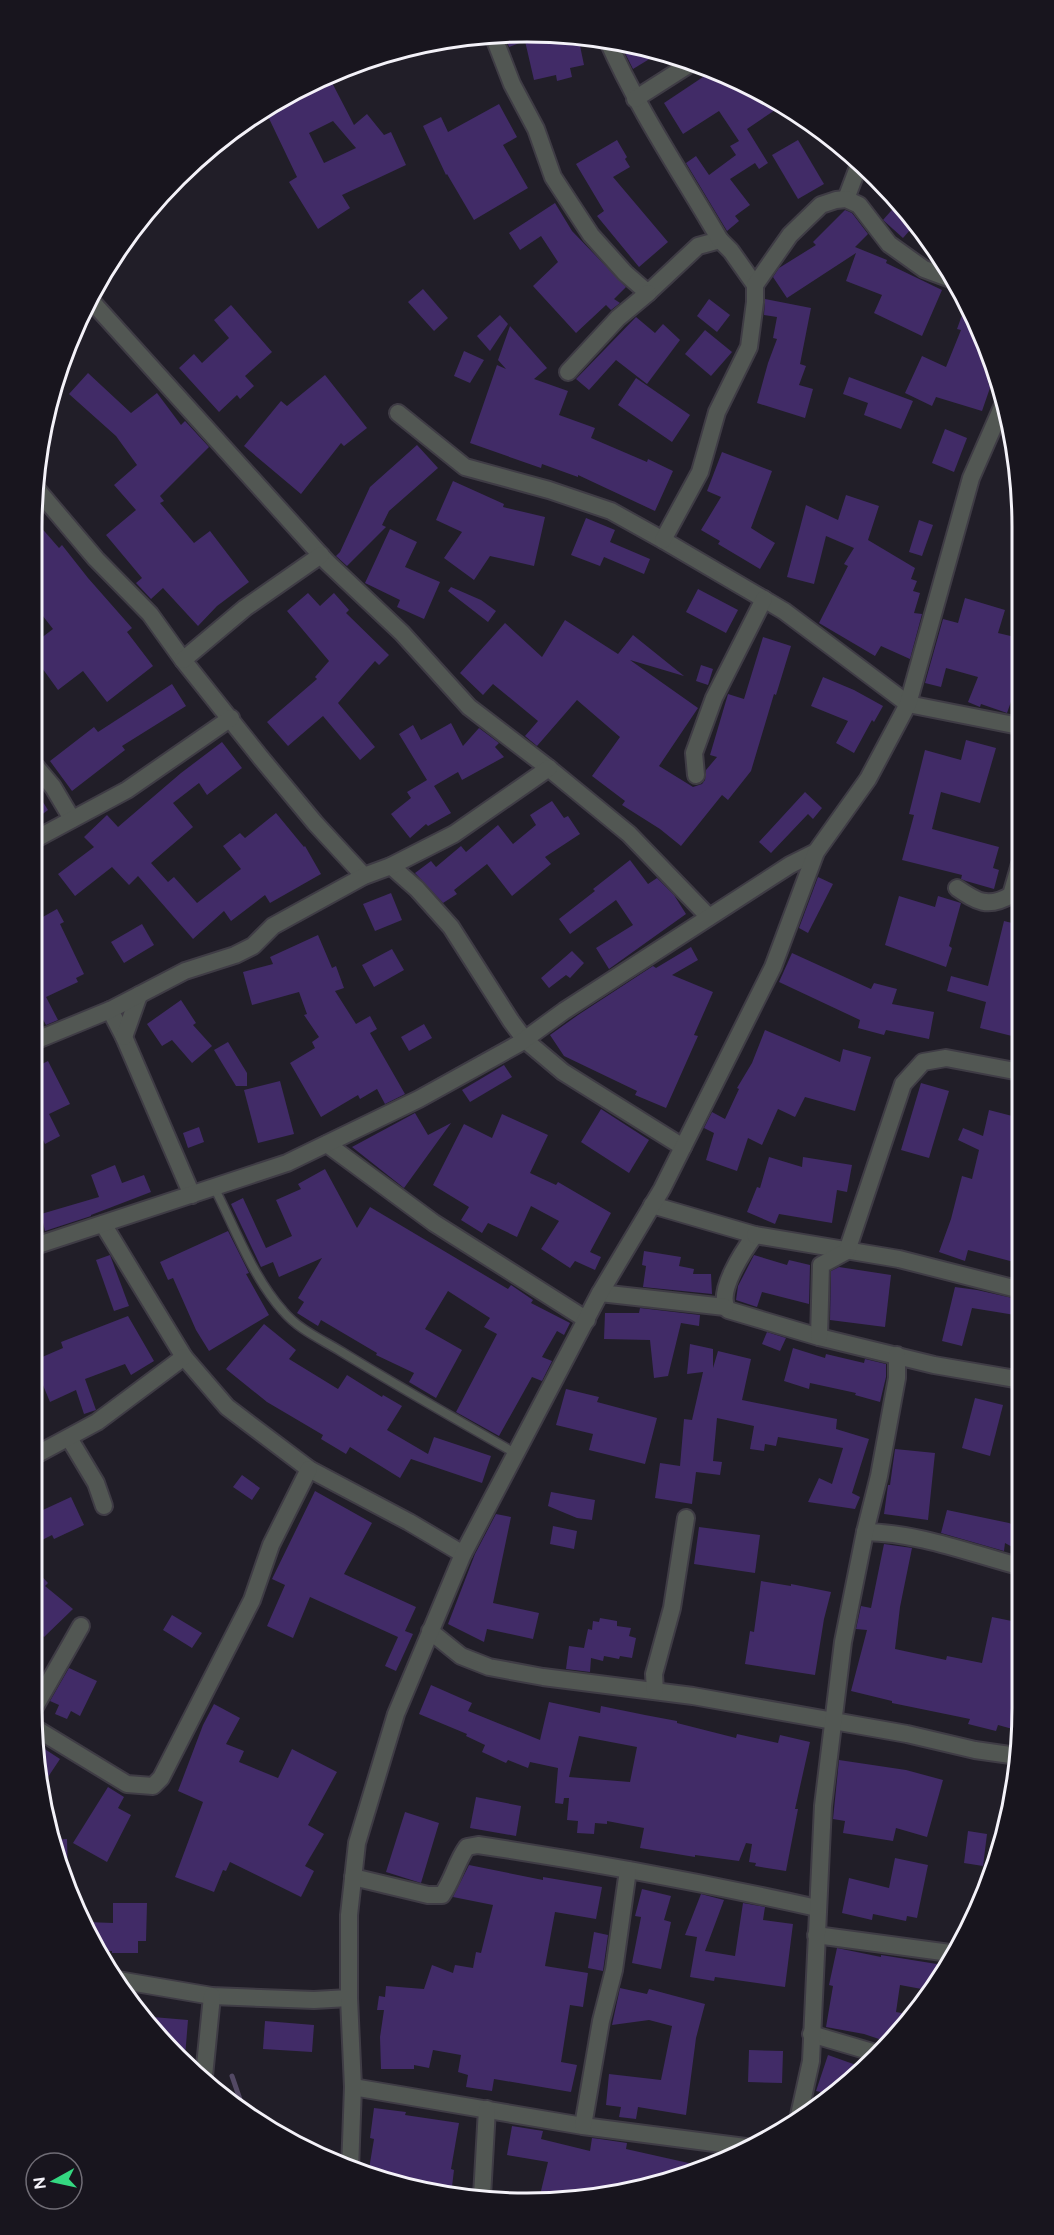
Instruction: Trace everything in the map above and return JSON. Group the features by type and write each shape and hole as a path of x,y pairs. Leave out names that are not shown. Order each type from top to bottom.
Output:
{"street":[{"path":"496,43 512,84 536,129 552,177 591,235 625,273 648,293"},
{"path":"612,49 635,99 720,240 731,251 755,285"},
{"path":"635,99 683,68"},
{"path":"853,202 858,173"},
{"path":"663,540 700,472 717,412 749,347 755,285 790,235 821,205 836,200 853,202 889,244 924,269 941,275"},
{"path":"568,372 618,318 698,246 720,240"},
{"path":"96,305 321,555 402,633 469,707 549,768 629,834 709,918"},
{"path":"398,413 465,467 549,490 611,511 663,540 764,599 908,704 1012,725"},
{"path":"350,2159 353,2087 349,1998 349,1915 357,1844 396,1714 463,1554 600,1293 683,1147 773,967 816,852 868,779 908,704 971,478 999,415"},
{"path":"43,497 96,560 150,614 183,660 261,758 315,823 364,876"},
{"path":"183,660 246,608 321,555"},
{"path":"696,775 694,753 714,698 764,599"},
{"path":"42,836 126,790 231,718"},
{"path":"42,1038 110,1010 184,971 235,955 253,946 273,926 364,876 391,867 454,834 549,768"},
{"path":"42,774 72,819"},
{"path":"42,1244 287,1163 419,1099 525,1040 564,1011 790,865 816,852"},
{"path":"391,867 417,889 451,927 525,1040 563,1072 683,1147"},
{"path":"957,888 977,901 990,903 1004,900 1011,896 1012,892"},
{"path":"124,1037 139,994"},
{"path":"110,1010 124,1037 192,1195"},
{"path":"819,1337 820,1265 847,1251 903,1084 923,1062 946,1058 1012,1070"},
{"path":"327,1144 434,1223 587,1320"},
{"path":"652,1205 755,1235 899,1259 1012,1288"},
{"path":"103,1224 184,1357 226,1407 309,1468 463,1554"},
{"path":"755,1235 740,1256 728,1282 724,1302 728,1310 819,1337 934,1365 1012,1378"},
{"path":"600,1293 726,1307"},
{"path":"801,2108 811,2061 823,1806 843,1642 865,1532 879,1476 897,1378 897,1355"},
{"path":"42,1452 97,1422 184,1357"},
{"path":"69,1438 96,1483 104,1506"},
{"path":"43,1733 127,1784 153,1786 161,1778 252,1600 271,1545 309,1468"},
{"path":"655,1691 654,1674 672,1608 686,1518"},
{"path":"865,1532 889,1532 943,1543 1012,1564"},
{"path":"42,1693 81,1626"},
{"path":"430,1631 461,1656 489,1667 543,1677 703,1698 1010,1755"},
{"path":"353,1877 428,1896 442,1895 449,1885 458,1859 467,1847 478,1845 628,1870 817,1908"},
{"path":"583,2126 601,2021 614,1970 628,1870"},
{"path":"816,1935 946,1952"},
{"path":"127,1982 212,1996 314,2000 349,1998"},
{"path":"205,2071 212,1996"},
{"path":"811,2034 870,2051"},
{"path":"353,2087 583,2126 736,2146"},
{"path":"482,2191 487,2109"}],"lane":[{"path":"214,1187 258,1275 282,1310 306,1332 515,1454"}],"building":[{"path":"522,42 509,47 507,43"},
{"path":"525,42 580,45 584,65 570,68 572,77 557,81 556,75 534,80"},
{"path":"624,52 651,58 633,69"},
{"path":"705,76 742,92 775,110 747,129 768,163 759,169 755,163 730,179 750,205 735,216 739,221 727,231 686,163 696,156 709,175 736,155 730,146 739,141 719,111 683,134 664,103"},
{"path":"332,83 354,125 367,114 384,135 391,132 406,165 342,195 350,208 318,229 289,182 297,177 268,117","holes":["333,121 356,148 324,163 309,133"]},
{"path":"499,104 517,137 503,145 528,188 474,220 446,175 423,126 441,117 448,132"},
{"path":"617,140 630,167 613,177 668,242 639,267 597,216 604,211 576,164"},
{"path":"798,140 824,184 798,199 772,155"},
{"path":"555,203 572,231 626,287 614,299 620,303 611,310 606,305 576,333 533,286 558,262 541,236 520,250 509,233"},
{"path":"893,208 910,230 903,238 883,220"},
{"path":"845,210 852,213 868,234 855,247 887,260 886,263 942,290 922,336 874,313 882,295 846,281 856,253 787,298 773,277 779,268 816,245 813,242"},
{"path":"423,289 448,318 434,331 408,302"},
{"path":"709,299 730,315 717,332 697,316"},
{"path":"765,299 811,308 800,364 806,366 799,385 813,389 805,418 757,403 777,339 773,338 777,317 764,315"},
{"path":"231,305 272,352 245,376 254,386 240,399 237,395 219,412 179,368 194,354 202,363 229,338 214,320"},
{"path":"963,313 991,386 982,411 936,397 932,406 905,393 922,356 946,367 961,330 957,329"},
{"path":"500,315 508,324 490,351 477,336"},
{"path":"636,317 655,333 663,324 680,340 647,384 616,360 589,390 576,379"},
{"path":"510,326 547,368 534,379 568,391 559,415 595,428 591,438 673,471 655,511 578,475 578,477 542,464 541,468 470,443 497,365 506,369 498,360"},
{"path":"705,330 732,352 711,376 685,354"},
{"path":"464,351 484,360 470,383 454,376"},
{"path":"88,373 131,413 157,393 181,425 185,421 209,447 160,496 164,501 160,503 194,543 210,531 249,582 217,606 198,626 163,588 151,599 136,583 142,578 106,535 136,510 114,485 137,465 116,436 69,394"},
{"path":"325,375 367,428 344,446 341,443 301,494 244,446 281,401 287,406"},
{"path":"849,377 913,401 901,429 864,415 868,403 843,394"},
{"path":"636,378 690,415 672,442 618,405"},
{"path":"945,429 967,438 954,472 932,463"},
{"path":"417,445 438,468 389,511 382,525 386,527 347,566 336,556 340,552 370,487"},
{"path":"722,452 772,471 751,528 775,543 760,569 718,544 720,541 701,530 721,497 707,491"},
{"path":"453,481 504,504 503,507 545,517 534,566 490,556 474,580 444,558 462,532 436,520"},
{"path":"846,495 879,506 868,540 915,568 911,579 917,581 913,591 920,593 914,613 922,614 910,659 881,646 875,656 819,623 848,566 844,564 854,548 826,536 814,584 787,577 806,505 838,520"},
{"path":"586,518 615,530 610,542 650,559 644,574 604,557 600,566 571,555"},
{"path":"919,520 933,525 922,556 909,552"},
{"path":"42,528 59,548 62,545 132,628 127,632 153,666 107,702 83,671 58,690 42,668 42,637 53,629 42,615"},
{"path":"390,529 417,542 405,567 440,582 424,619 397,607 400,600 365,583"},
{"path":"451,587 481,600 496,611 488,622 448,591"},
{"path":"698,589 738,610 726,633 686,612"},
{"path":"308,593 320,606 334,593 349,610 346,613 389,655 379,665 375,661 338,703 375,747 360,760 323,716 288,746 267,722 317,679 315,677 329,661 287,611"},
{"path":"965,598 1005,610 998,633 1012,636 1012,699 1007,713 968,702 978,677 946,668 941,687 925,683 943,619 958,623"},
{"path":"565,620 618,654 633,635 684,676 630,660 698,708 659,766 693,787 702,784 706,770 717,757 710,755 728,694 744,699 763,637 791,646 751,771 728,800 722,795 681,846 660,829 622,805 625,801 592,776 620,737 577,700 537,746 525,736 538,721 493,684 483,695 460,673 505,623 542,657"},
{"path":"701,665 713,669 708,685 696,681"},
{"path":"823,677 883,706 874,722 872,720 854,753 836,743 848,721 811,706"},
{"path":"172,684 186,706 122,746 125,750 72,791 50,761 94,727 98,732"},
{"path":"451,723 463,746 479,728 499,743 495,747 504,757 462,780 458,772 434,786 451,813 428,826 426,824 410,838 391,814 411,798 407,792 427,780 399,734 413,725 421,740"},
{"path":"966,740 996,748 980,803 941,792 932,829 999,847 993,868 999,870 994,889 961,879 962,875 902,860 914,815 909,814 925,750 961,760"},
{"path":"222,742 242,768 207,795 199,783 173,803 193,827 151,863 168,882 174,877 197,903 241,869 223,846 240,833 245,838 276,813 305,846 321,874 270,903 265,895 231,921 224,911 193,939 138,876 129,885 112,867 75,896 58,874 94,847 84,837 107,815 118,827 181,773"},
{"path":"805,792 822,808 813,819 808,814 771,853 759,842"},
{"path":"42,801 48,810 42,814"},
{"path":"552,801 564,818 568,816 580,834 545,857 551,864 512,896 487,864 454,890 457,894 443,903 415,873 431,861 436,867 461,846 466,852 498,825 513,844 536,825 530,815"},
{"path":"630,860 648,884 657,878 674,895 686,914 609,969 596,948 633,925 616,900 570,934 559,919"},
{"path":"818,877 833,884 808,933 799,928"},
{"path":"391,893 402,920 375,931 363,904"},
{"path":"899,896 935,907 938,896 961,903 949,946 952,948 946,967 885,945"},
{"path":"57,909 64,922 60,924 84,974 76,978 78,982 46,997 58,1020 46,1025 42,1018 42,917"},
{"path":"1004,921 1012,923 1012,1036 980,1028 986,1002 947,991 951,976 988,986"},
{"path":"142,924 154,945 124,963 111,942"},
{"path":"318,935 332,968 336,966 344,988 335,991 356,1024 370,1016 377,1029 370,1033 405,1094 385,1104 377,1089 360,1099 358,1095 321,1117 290,1063 315,1048 312,1042 319,1037 304,1015 307,1014 299,992 252,1005 243,972 273,964 270,957"},
{"path":"691,947 698,960 672,975 713,992 694,1035 698,1036 666,1108 635,1095 637,1091 564,1056 550,1035 653,966 656,968"},
{"path":"392,949 404,970 374,987 362,965"},
{"path":"572,951 584,963 570,978 566,975 549,988 541,978"},
{"path":"792,953 871,989 874,983 897,989 892,1004 934,1012 929,1039 886,1030 884,1035 858,1028 860,1020 779,982"},
{"path":"181,1000 196,1023 193,1025 212,1046 192,1063 172,1040 162,1046 147,1024"},
{"path":"424,1024 432,1038 409,1051 401,1037"},
{"path":"765,1030 840,1062 843,1049 871,1057 855,1111 805,1097 795,1117 778,1109 762,1145 748,1138 737,1171 706,1160 714,1133 704,1128 712,1112 725,1119"},
{"path":"228,1042 247,1073 247,1086 236,1086 214,1050"},
{"path":"48,1061 70,1104 49,1114 60,1136 45,1144 42,1138 42,1064"},
{"path":"504,1065 512,1077 470,1102 462,1090"},
{"path":"280,1081 294,1134 258,1143 244,1090"},
{"path":"921,1083 949,1091 929,1158 901,1150"},
{"path":"601,1109 649,1140 629,1173 581,1142"},
{"path":"989,1110 1012,1116 1012,1261 968,1250 965,1261 939,1252 951,1219 962,1176 972,1179 979,1150 958,1140 963,1128 983,1136"},
{"path":"415,1113 428,1135 451,1123 404,1188 352,1147"},
{"path":"502,1114 548,1135 530,1173 556,1185 558,1182 611,1213 590,1252 601,1257 595,1270 575,1261 570,1268 541,1249 559,1221 531,1206 517,1237 488,1223 482,1233 461,1220 469,1207 433,1185 464,1124 492,1138"},
{"path":"199,1127 204,1142 188,1148 183,1133"},
{"path":"769,1157 802,1167 803,1157 852,1165 847,1192 837,1190 832,1223 779,1214 775,1224 747,1212 757,1187 760,1188"},
{"path":"115,1165 122,1183 144,1175 151,1192 91,1216 45,1231 42,1214 99,1197 91,1175"},
{"path":"325,1169 357,1228 370,1207 508,1289 511,1285 533,1300 531,1303 570,1323 564,1335 557,1331 542,1357 552,1361 542,1381 532,1377 499,1436 456,1412 497,1334 484,1327 490,1318 448,1291 425,1329 462,1350 436,1398 409,1382 414,1373 376,1355 377,1353 321,1320 318,1326 297,1313 304,1302 298,1298 322,1258 279,1277 273,1262 261,1267 231,1204 243,1198 266,1248 292,1236 276,1200 301,1189 298,1184"},
{"path":"228,1231 249,1273 246,1274 269,1315 209,1351 196,1330 173,1278 168,1280 160,1262"},
{"path":"644,1251 681,1257 679,1266 694,1269 693,1274 711,1274 712,1294 643,1287 646,1266 642,1265"},
{"path":"110,1255 129,1306 114,1311 96,1260"},
{"path":"754,1255 787,1265 789,1260 810,1265 809,1304 762,1292 757,1307 736,1300 738,1286"},
{"path":"839,1267 891,1275 885,1327 830,1320 831,1271"},
{"path":"955,1287 1012,1298 1012,1315 972,1308 962,1346 942,1341"},
{"path":"640,1308 700,1315 699,1326 681,1323 668,1376 654,1378 650,1340 604,1339 605,1313 639,1313"},
{"path":"128,1316 154,1361 131,1375 125,1364 85,1379 96,1410 84,1414 76,1390 50,1402 42,1383 42,1357 63,1348 61,1342"},
{"path":"264,1324 296,1350 289,1359 338,1389 347,1375 382,1397 383,1395 402,1406 387,1430 428,1454 434,1437 491,1456 482,1483 411,1459 400,1478 350,1447 346,1454 321,1439 323,1435 267,1402 226,1369"},
{"path":"767,1332 786,1338 780,1351 762,1344"},
{"path":"690,1344 713,1349 713,1368 718,1351 751,1359 742,1400 837,1419 836,1429 869,1439 852,1493 860,1497 855,1509 808,1502 819,1478 832,1484 843,1448 778,1437 776,1446 765,1444 764,1451 750,1449 754,1426 717,1418 713,1461 722,1462 720,1475 696,1472 692,1504 655,1498 660,1463 680,1466 684,1419 692,1420 703,1372 687,1374"},
{"path":"793,1348 825,1358 826,1354 864,1363 865,1359 886,1364 886,1377 880,1402 855,1395 856,1393 810,1383 809,1389 784,1381"},
{"path":"566,1389 599,1397 597,1402 657,1418 645,1464 589,1450 593,1434 556,1425"},
{"path":"975,1398 1003,1405 990,1456 962,1448"},
{"path":"895,1449 935,1453 928,1520 884,1514"},
{"path":"242,1475 260,1488 252,1500 233,1487"},
{"path":"315,1491 372,1523 344,1574 416,1607 405,1631 413,1634 396,1671 385,1666 398,1637 310,1597 293,1638 267,1626 285,1585 272,1579"},
{"path":"551,1492 595,1500 592,1520 577,1518 548,1506"},
{"path":"71,1497 84,1525 54,1539 52,1535 42,1540 42,1510"},
{"path":"947,1510 1012,1524 1012,1547 1005,1543 1004,1551 941,1533"},
{"path":"496,1514 511,1517 493,1603 539,1613 533,1639 487,1629 484,1642 448,1624 475,1554"},
{"path":"553,1526 577,1531 574,1549 550,1544"},
{"path":"699,1527 760,1535 755,1573 694,1564"},
{"path":"884,1544 912,1548 900,1607 895,1649 946,1660 947,1656 982,1663 992,1617 1012,1621 1011,1729 998,1725 996,1731 968,1724 970,1719 892,1703 892,1701 851,1691 867,1630 856,1629 861,1606 871,1608"},
{"path":"42,1577 48,1583 45,1586 73,1609 44,1637 42,1635"},
{"path":"761,1581 831,1592 815,1675 745,1664 750,1631 754,1632"},
{"path":"172,1615 202,1633 192,1648 163,1630"},
{"path":"600,1618 617,1621 617,1626 631,1628 629,1636 636,1638 632,1658 620,1656 619,1659 604,1656 603,1661 591,1658 590,1672 566,1669 569,1646 584,1648 588,1629 592,1630 593,1621 599,1622"},
{"path":"69,1668 97,1681 80,1716 71,1711 67,1719 55,1714 59,1705 50,1701"},
{"path":"431,1685 472,1703 468,1711 540,1740 549,1702 600,1713 601,1706 677,1721 677,1723 736,1738 737,1734 778,1743 780,1735 810,1742 795,1809 798,1809 786,1871 755,1866 756,1863 749,1862 752,1844 746,1843 739,1861 640,1848 644,1828 607,1821 607,1824 595,1823 594,1834 577,1833 578,1821 567,1820 569,1798 564,1798 563,1804 555,1803 558,1768 530,1762 528,1768 508,1760 506,1763 482,1752 485,1745 466,1736 467,1734 419,1714","holes":["579,1736 637,1747 630,1782 569,1777"]},
{"path":"214,1704 240,1718 226,1744 244,1751 239,1762 278,1778 292,1749 337,1772 308,1825 324,1834 305,1866 314,1871 301,1897 230,1862 226,1871 223,1870 214,1892 175,1877 203,1802 178,1791 203,1725"},
{"path":"44,1748 60,1759 47,1778"},
{"path":"839,1760 906,1770 943,1780 927,1837 896,1828 893,1841 843,1833 845,1821 833,1819"},
{"path":"108,1787 124,1797 118,1808 131,1815 107,1862 73,1843"},
{"path":"476,1797 521,1806 516,1836 470,1828"},
{"path":"405,1812 439,1823 421,1883 386,1872"},
{"path":"968,1831 987,1834 983,1866 964,1863"},
{"path":"61,1839 67,1839 68,1863"},
{"path":"895,1858 928,1865 917,1918 907,1916 906,1921 873,1914 872,1920 842,1913 849,1878 889,1888"},
{"path":"469,1865 543,1880 543,1877 602,1887 596,1919 555,1912 545,1966 588,1973 583,2007 570,2005 561,2062 577,2065 571,2092 494,2079 492,2091 466,2087 468,2075 458,2072 461,2055 433,2050 429,2068 414,2065 414,2069 381,2069 380,2037 384,2010 377,2010 379,1996 385,1997 386,1986 424,1989 432,1965 453,1973 455,1965 473,1968 476,1952 481,1953 493,1905 453,1897"},
{"path":"642,1889 671,1896 664,1920 671,1922 661,1969 632,1963 641,1917 635,1916"},
{"path":"701,1894 724,1900 705,1951 735,1956 743,1903 765,1907 763,1920 793,1924 785,1987 715,1977 714,1981 690,1977 697,1937 685,1935"},
{"path":"113,1903 147,1903 146,1941 138,1941 138,1953 107,1951 92,1922 113,1923"},
{"path":"594,1932 608,1935 603,1971 588,1968"},
{"path":"837,1948 881,1957 881,1955 938,1964 922,1989 900,1985 896,2012 904,2013 881,2040 826,2027 833,1986 829,1985"},
{"path":"620,1988 647,1994 649,1989 705,2004 696,2038 686,2115 638,2107 636,2119 619,2117 621,2107 606,2105 609,2074 661,2080 672,2026 649,2020 612,2025"},
{"path":"153,2017 188,2020 185,2052"},
{"path":"265,2021 314,2025 312,2052 263,2049"},
{"path":"749,2050 783,2051 782,2083 748,2082"},
{"path":"828,2055 856,2065 820,2094 821,2092 816,2091"},
{"path":"374,2108 459,2123 451,2169 454,2170 452,2187 432,2184 369,2166 374,2139 370,2138"},
{"path":"512,2126 543,2131 541,2139 590,2151 592,2138 600,2139 627,2143 626,2149 692,2164 622,2184 541,2193 548,2162 507,2155"}],"waterway":[{"path":"232,2076 240,2098"}]}
